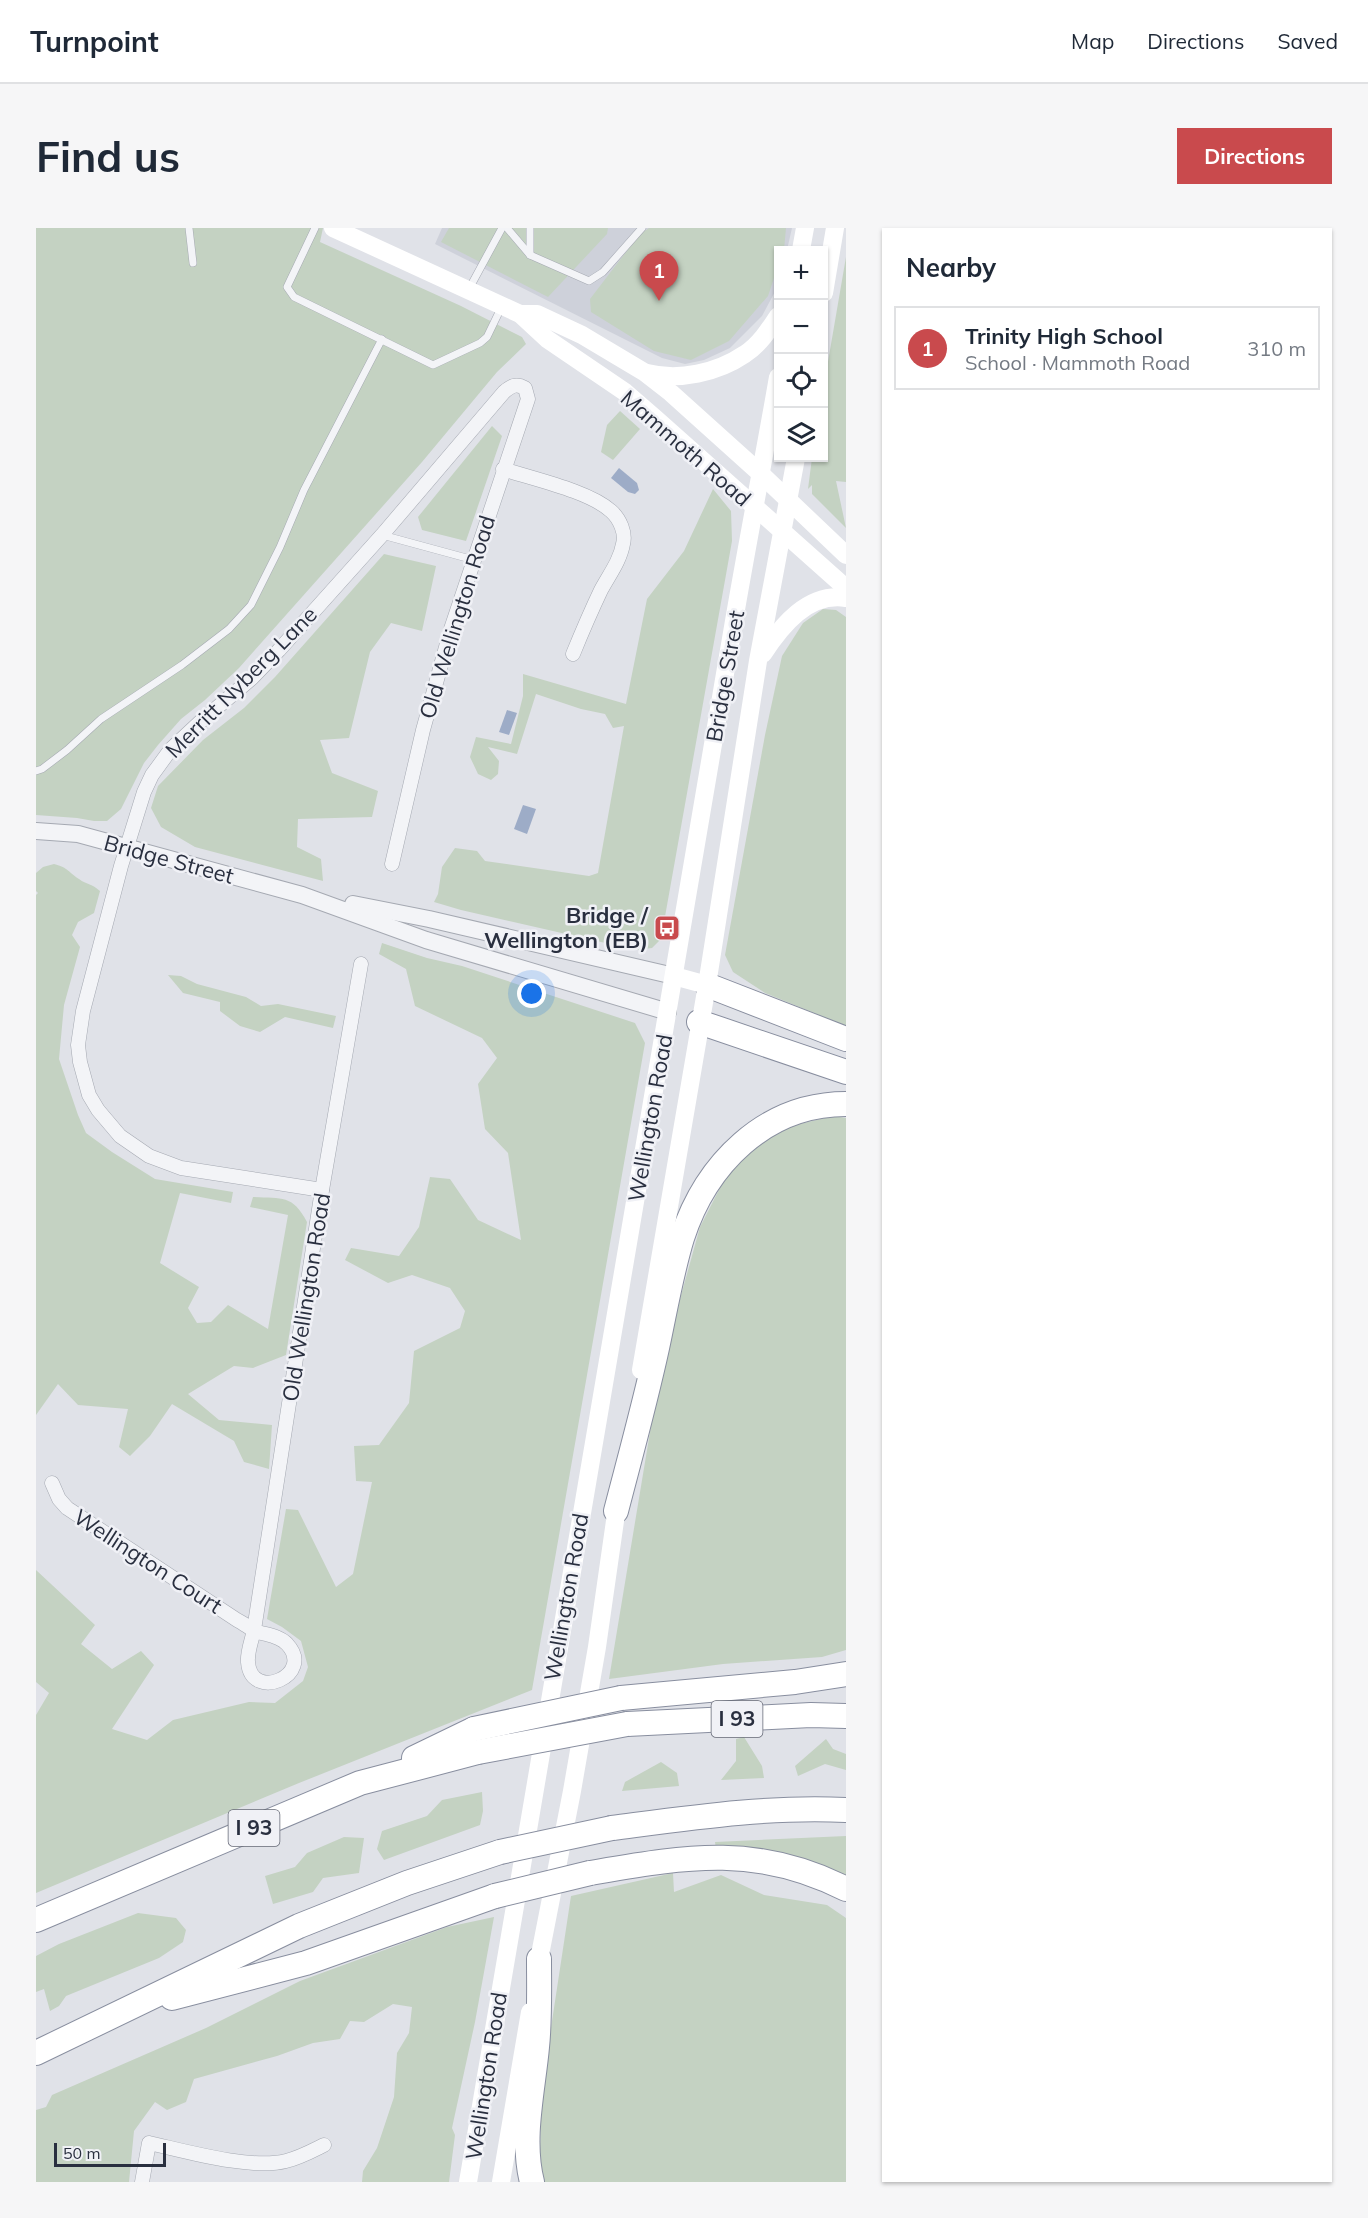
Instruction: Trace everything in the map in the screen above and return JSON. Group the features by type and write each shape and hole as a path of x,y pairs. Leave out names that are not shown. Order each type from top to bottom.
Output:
{"highway":[{"path":"707,985 846,1039"},
{"path":"699,1022 846,1072"},
{"path":"616,1511 657,1350 673,1274 683,1237 697,1201 725,1160 746,1138 761,1128 793,1112 846,1104"},
{"path":"476,1741 621,1698 795,1682 846,1674"},
{"name":"I 93","path":"36,1920 360,1783 476,1741 627,1725 811,1715 846,1716"},
{"path":"36,2053 299,1926 407,1883 500,1852 612,1828 707,1816 765,1811 846,1809"},
{"path":"118,2013 306,1963 495,1896 590,1873 666,1860 702,1857 737,1858 771,1863 805,1872 846,1889"},
{"path":"532,2182 529,2170 528,2135 538,2044 539,1959"}],"main road":[{"name":"Mammoth Road","path":"334,228 520,314 547,339 625,392 846,588"},
{"path":"802,246 806,228"},
{"path":"828,269 835,228"},
{"name":"Mammoth Road","path":"520,314 537,314 582,335 644,372 762,474 846,555"},
{"path":"644,372 661,377 680,377 711,370 744,355 756,345 774,321"},
{"name":"Bridge Street","path":"774,400 668,1012 699,1022 707,985 758,661 795,462"},
{"path":"755,508 788,500"},
{"path":"758,661 774,638 800,610 824,598 846,598"},
{"name":"Bridge Street","path":"674,976 707,985"},
{"name":"Wellington Road","path":"468,2182 562,1618 668,1012"},
{"name":"Wellington Road","path":"501,2182 539,1959 580,1747 602,1617 616,1511 677,1165 699,1022"}],"street":[{"name":"Old Wellington Road","path":"392,864 423,730 451,628 528,399 525,388 519,385 512,386"},
{"name":"Merritt Nyberg Lane","path":"322,1190 181,1168 148,1156 120,1136 98,1110 89,1095 80,1062 80,1028 100,943 144,792 152,775 171,749 252,678 382,535 498,399 512,386"},
{"path":"504,470 579,494 596,502 612,511 624,531 620,557 591,610 573,654"},
{"name":"Bridge Street","path":"36,831 78,834 191,863 302,895 426,940 668,1012"},
{"name":"Bridge Street","path":"302,895 429,919 674,976"},
{"name":"Old Wellington Road","path":"254,1630 322,1190 361,964"},
{"name":"Wellington Court","path":"52,1483 59,1499 67,1508 254,1630"},
{"path":"142,2182 149,2143 217,2158 269,2164 287,2161 324,2145"}],"lane":[{"path":"189,228 193,263"},
{"path":"315,228 287,288 294,297 433,364 480,343 488,337 502,305"},
{"path":"468,291 502,228"},
{"path":"507,228 530,255 589,280 603,272 642,228"},
{"path":"530,228 530,255"},
{"path":"36,771 67,750 101,720 230,629 251,604 280,547 304,490 382,339"},
{"path":"382,535 474,560"}],"shaded area":[{"path":"442,228 792,228 788,246 774,246 774,294 762,316 730,348 704,360 685,364 662,358 435,244"}],"green space":[{"path":"36,228 323,228 320,242 461,306 522,337 526,344 497,372 422,462 239,668 181,719 158,745 144,763 121,809 107,821 36,815"},
{"path":"449,228 608,228 607,234 548,297 441,242"},
{"path":"649,228 786,228 784,246 774,246 774,278 768,296 729,341 691,360 654,351 591,312 590,299 639,235"},
{"path":"846,257 846,482 836,481 846,528 812,494 812,485 808,489 811,462 828,462 828,362"},
{"path":"620,411 640,429 613,460 601,452 607,425"},
{"path":"492,426 502,436 466,541 422,530 418,517"},
{"path":"713,489 731,511 732,541 661,939 652,948 636,950 434,902 438,894 442,867 455,848 477,851 485,861 589,876 598,873 624,726 613,728 605,714 581,709 536,694 517,754 488,747 499,761 498,774 491,780 478,774 470,757 476,737 511,744 523,696 523,674 626,704 647,599 684,551"},
{"path":"384,554 436,566 422,631 391,623 370,652 349,738 320,740 332,773 378,791 372,817 298,819 297,847 321,859 323,881 195,847 161,827 151,808 158,786 203,740 244,708 275,677"},
{"path":"823,609 836,610 846,617 846,1026 765,993 733,972 725,955 765,735 782,656 803,623"},
{"path":"54,864 100,891 94,913 78,922 72,935 80,947 64,1005 59,1059 86,1133 155,1179 233,1192 231,1203 180,1193 160,1263 199,1287 188,1308 197,1323 211,1322 228,1305 268,1329 288,1215 250,1207 253,1197 279,1198 291,1202 307,1222 286,1355 253,1368 234,1366 188,1394 219,1420 272,1425 269,1469 244,1462 234,1441 172,1404 150,1436 130,1456 119,1447 128,1409 78,1405 58,1384 36,1415 36,895 38,893 36,873 43,867"},
{"path":"382,943 427,958 462,966 635,1023 645,1043 532,1690 299,1783 36,1893 36,1715 49,1693 36,1682 36,1570 95,1625 81,1644 112,1669 141,1651 154,1665 112,1729 147,1740 173,1720 249,1702 275,1703 303,1681 308,1667 301,1641 267,1619 286,1509 298,1510 336,1587 353,1574 372,1482 356,1481 354,1446 379,1445 409,1403 414,1351 460,1328 465,1311 450,1288 412,1275 388,1283 345,1260 351,1248 399,1256 419,1227 430,1177 450,1179 478,1220 521,1240 508,1153 485,1129 478,1084 497,1058 482,1038 415,1006 406,969 379,954"},
{"path":"168,975 181,976 197,984 246,997 261,1006 278,1004 336,1016 333,1028 285,1017 260,1032 240,1026 220,1011 220,1002 183,993"},
{"path":"833,1116 846,1118 846,1650 822,1657 723,1664 609,1679 653,1414 680,1299 700,1227 726,1176 754,1146 783,1128"},
{"path":"744,1737 762,1766 764,1778 721,1780 736,1761 736,1739"},
{"path":"826,1739 833,1749 846,1754 846,1770 825,1764 798,1776 795,1766"},
{"path":"661,1762 677,1773 679,1786 622,1791 625,1782"},
{"path":"482,1792 483,1811 480,1825 384,1860 377,1849 382,1831 427,1816 442,1800"},
{"path":"846,1836 846,1883 716,1850 715,1842"},
{"path":"344,1837 364,1838 359,1873 323,1878 313,1892 273,1904 265,1876 295,1867 307,1853"},
{"path":"673,1873 674,1892 721,1875 764,1895 827,1905 846,1918 846,2182 539,2182 542,2087 571,1896"},
{"path":"138,1913 176,1918 186,1930 183,1942 159,1958 66,1996 59,2006 50,2011 44,1989 36,1992 36,1956 59,1944"},
{"path":"494,1917 475,2022 452,2128 455,2135 449,2182 362,2182 363,2171 377,2148 394,2097 397,2053 409,2033 412,2007 393,2004 364,2022 350,2021 340,2039 313,2043 277,2056 194,2079 186,2102 167,2110 155,2102 134,2131 129,2182 36,2182 36,2110 46,2107 52,2095 206,2028 300,1981 447,1927"}],"water":[{"path":"619,468 637,483 639,490 635,494 628,492 611,478"},
{"path":"507,710 517,713 509,735 499,732"},
{"path":"523,805 536,809 527,834 514,829"}],"place":[{"name":"Trinity High School","path":"659,301"},
{"name":"Bridge / Wellington (EB)","path":"667,928"}]}
